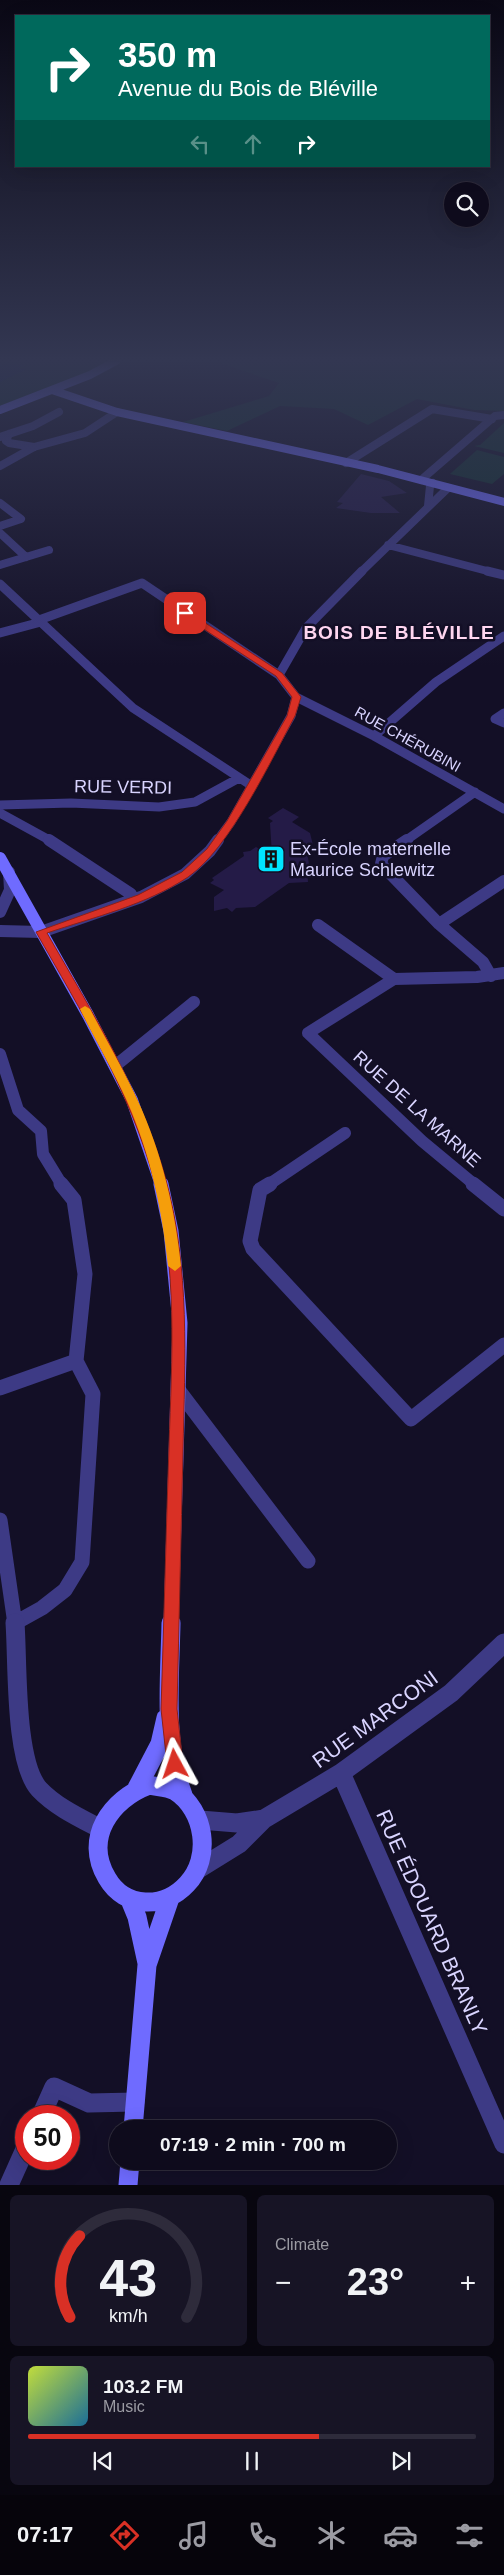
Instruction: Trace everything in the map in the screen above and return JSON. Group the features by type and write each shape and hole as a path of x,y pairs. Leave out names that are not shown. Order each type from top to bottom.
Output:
{"main road":[{"path":"346,463 504,502"},
{"path":"0,858 115,1066 146,1136 160,1180 171,1231 180,1323 169,1709 175,1774 182,1795"},
{"path":"137,1788 161,1785 182,1795 190,1802 200,1820 203,1836 202,1854 197,1870 186,1886 170,1898 157,1903 130,1900 119,1893 104,1872 99,1844 101,1829 115,1804 137,1788 160,1744 169,1709"},
{"path":"134,2120 147,1965 157,1931 170,1898"},
{"path":"130,1900 137,1918 147,1965"},
{"path":"128,2185 129,2170"}],"street":[{"path":"421,480 441,463"},
{"path":"428,506 430,486 433,483"},
{"path":"279,675 306,628 388,545 448,488"},
{"path":"0,503 21,519 0,526"},
{"path":"0,533 26,556"},
{"path":"388,545 504,575"},
{"path":"0,565 49,550"},
{"path":"0,633 40,621 142,583 279,675 296,697 291,716 252,786 210,851 185,874 141,898 41,932 0,931"},
{"path":"0,584 133,708 252,786"},
{"path":"374,736 402,707 432,682 460,662 504,636"},
{"name":"RUE CHÉRUBINI","path":"296,697 374,736 504,809"},
{"path":"504,713 495,719 504,723"},
{"name":"RUE VERDI","path":"0,805 71,803 159,807 195,802 240,778"},
{"path":"475,792 383,856 380,864 439,924 483,962 492,976"},
{"path":"0,813 35,830 131,894"},
{"path":"0,912 10,890 9,872"},
{"path":"439,924 504,881"},
{"path":"318,925 394,979 492,976 504,973"},
{"name":"RUE DE LA MARNE","path":"394,979 308,1033 422,1141 504,1210"},
{"path":"115,1066 194,1002"},
{"path":"0,1054 18,1110 41,1131 43,1154 59,1182 74,1200 85,1274 76,1361 93,1394 82,1562 64,1590 42,1608 15,1623"},
{"path":"345,1133 260,1190 250,1241 253,1249 411,1419 504,1345"},
{"path":"0,1388 76,1361"},
{"path":"178,1391 308,1561"},
{"path":"0,1520 15,1623 22,1728 28,1762 36,1785 66,1810 101,1829"},
{"name":"RUE MARCONI","path":"197,1870 239,1844 264,1820 341,1773 451,1693 504,1643"},
{"name":"RUE ÉDOUARD BRANLY","path":"341,1773 504,2144"},
{"name":"RUE MARCONI","path":"200,1820 237,1823 264,1820"},
{"path":"46,2105 54,2087 89,2103 135,2102"},
{"path":"9,2185 16,2170"}],"green space":[{"path":"462,463 504,463 504,474 492,484 450,474"}],"building":[{"path":"361,474 389,481 407,493 381,497 400,513 371,513 336,508 343,503 337,502"},
{"name":"Ex-École maternelle Maurice Schlewitz","path":"283,808 299,817 292,822 310,833 313,845 306,846 310,870 307,870 308,882 289,883 255,907 236,908 232,912 227,908 214,911 214,897 224,890 210,883 214,880 212,878 244,856 243,852 250,851 256,847 272,856 270,823 273,821 268,818"}],"slow traffic":[{"path":"85,1009 132,1100 146,1136 160,1180 171,1231 175,1266"}],"place":[{"name":"Ex-École maternelle Maurice Schlewitz","path":"271,859"}],"district":[{"name":"BOIS DE BLÉVILLE","path":"399,632"}],"route":[{"path":"175,1764 169,1709 180,1323 171,1231 160,1180 132,1100 88,1015 41,932 141,898 185,874 210,851 231,822 291,716 296,697 279,675 185,613"}]}
